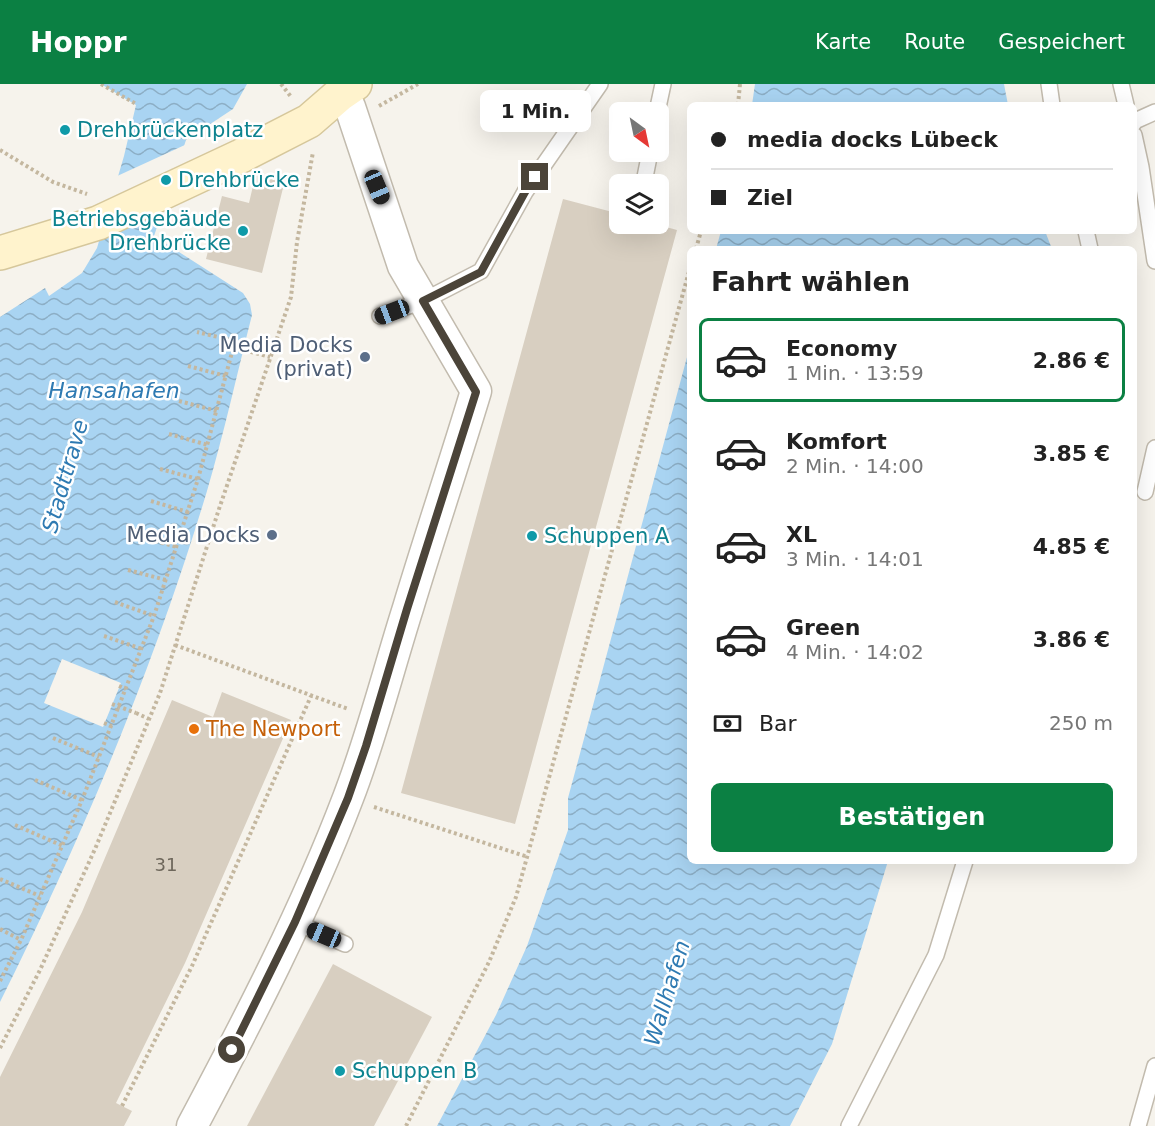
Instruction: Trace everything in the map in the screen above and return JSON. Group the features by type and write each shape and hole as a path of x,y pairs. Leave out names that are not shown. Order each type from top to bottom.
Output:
{"main road":[{"path":"12,249 97,206 242,146 300,108 347,89"}],"street":[{"path":"192,1126 295,922 348,798 375,718 381,674 402,607 476,392 403,266 350,107 347,89"}],"lane":[{"path":"380,316 423,301 481,272 525,192 600,84"},
{"path":"659,102 663,84"},
{"path":"1049,84 1052,102"},
{"path":"1121,84 1125,102"},
{"path":"1137,123 1155,112"},
{"path":"1137,143 1155,261"},
{"path":"1145,492 1155,448"},
{"path":"849,1126 936,955 964,864"},
{"path":"295,922 345,944"},
{"path":"1138,1126 1155,1066"}],"path":[{"path":"101,84 136,104"},
{"path":"281,84 291,96"},
{"path":"738,102 740,84"},
{"path":"0,1048 45,960 95,849 160,693 291,297 297,242 314,149"},
{"path":"0,150 97,206"},
{"path":"406,1126 489,962 516,897 687,279"},
{"path":"0,981 63,846 112,726 154,616 188,512 235,341 197,332"},
{"path":"233,348 270,357"},
{"path":"188,366 226,376"},
{"path":"179,400 217,411"},
{"path":"169,434 208,445"},
{"path":"160,469 198,479"},
{"path":"151,501 188,512"},
{"path":"138,536 177,547"},
{"path":"128,570 166,580"},
{"path":"115,602 154,616"},
{"path":"104,636 142,649"},
{"path":"175,645 375,718"},
{"path":"120,686 126,689"},
{"path":"123,1106 192,966 311,696"},
{"path":"112,704 149,719"},
{"path":"105,723 112,726"},
{"path":"53,738 99,757"},
{"path":"35,780 82,800"},
{"path":"348,798 528,857"},
{"path":"15,825 63,846"},
{"path":"0,879 40,896"},
{"path":"0,929 21,940"}],"water":[{"name":"Hansahafen","path":"101,84 247,84 233,109 186,140 154,236 243,293 250,304 252,315 207,491 164,622 88,815 0,1002 0,317 45,288 49,296 82,273 97,248 124,156 136,105"},
{"path":"755,84 1004,84 1007,102 752,102"},
{"path":"720,234 1046,234 1051,246 717,246"},
{"name":"Wallhafen","path":"687,357 687,864 887,864 832,1044 790,1126 437,1126 496,1015 527,946 568,830 568,798"}],"pier":[{"path":"187,144 167,209 96,241 115,177"},
{"path":"62,659 121,683 103,727 44,703"}],"building":[{"name":"Betriebsgebäude Drehbrücke","path":"256,173 285,180 262,273 206,259 222,196 249,203"},
{"name":"Schuppen A","path":"563,199 609,211 609,234 669,234 669,228 677,230 515,824 401,793"},
{"path":"222,692 291,720 185,963 116,1103 132,1111 124,1126 0,1126 0,1077 82,912 172,700 213,717"},
{"name":"Schuppen B","path":"333,964 432,1017 374,1126 247,1126"}],"place":[{"name":"Drehbrückenplatz","path":"65,130"},
{"name":"Drehbrücke","path":"166,180"},
{"name":"Betriebsgebäude Drehbrücke","path":"243,231"},
{"name":"Media Docks (privat)","path":"365,357"},
{"name":"Media Docks","path":"272,535"},
{"name":"Schuppen A","path":"532,536"},
{"name":"The Newport","path":"194,729"},
{"name":"Schuppen B","path":"340,1071"}],"route":[{"path":"232,1050 295,922 348,798 476,392 423,301 481,272 535,177"}],"water label":[{"name":"Stadttrave","path":"65,476"}]}
